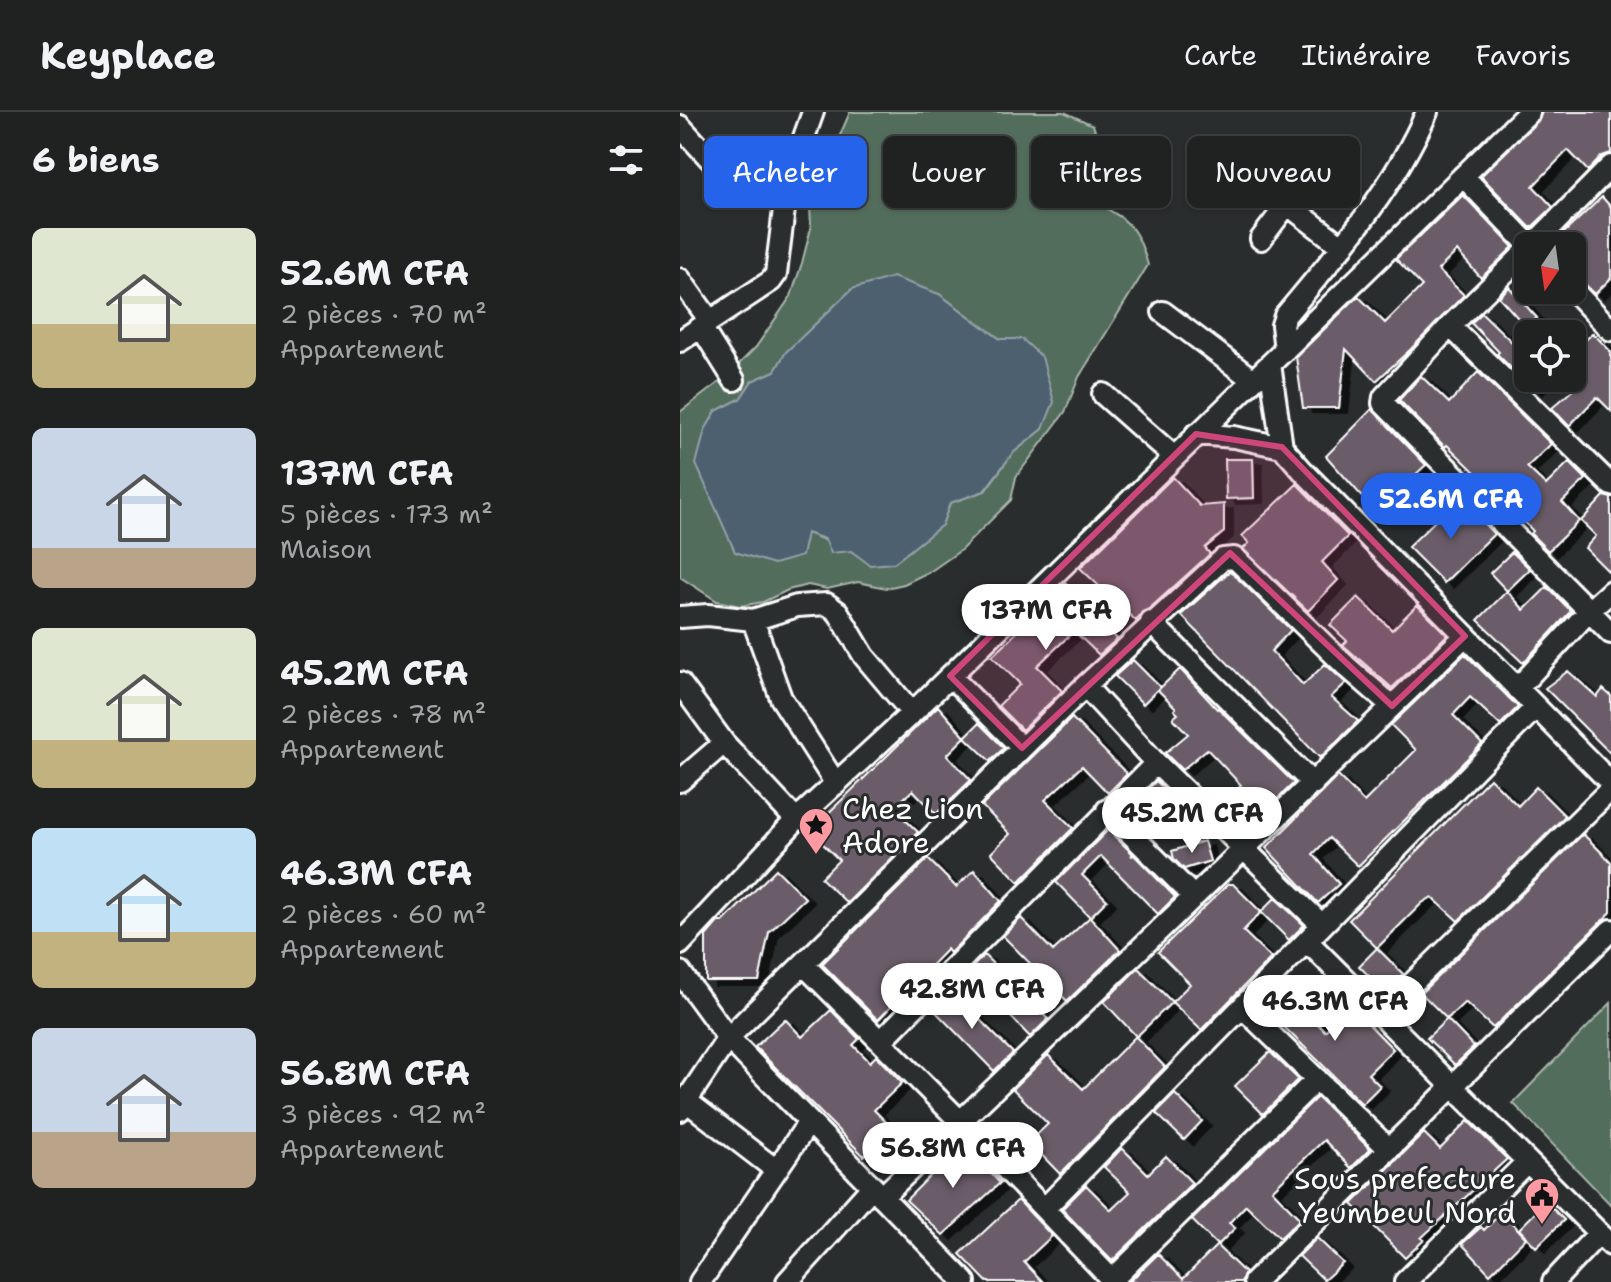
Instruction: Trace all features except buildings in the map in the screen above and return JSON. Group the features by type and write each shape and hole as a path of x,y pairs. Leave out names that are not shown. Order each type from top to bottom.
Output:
{"street":[{"path":"804,136 813,112"},
{"path":"1285,350 1282,325 1285,316 1367,218 1403,163 1427,112"},
{"path":"680,944 796,820 912,713 1529,112"},
{"path":"680,126 704,152"},
{"path":"1463,176 1516,232"},
{"path":"1547,232 1607,179"},
{"path":"680,341 771,281 776,274 784,208"},
{"path":"1261,239 1284,208"},
{"path":"1290,208 1343,247"},
{"path":"1514,263 1450,326 1384,397 1383,403 1611,633"},
{"path":"680,279 734,380"},
{"path":"1586,302 1609,324"},
{"path":"1163,312 1253,380"},
{"path":"1450,326 1611,485"},
{"path":"1270,364 1282,447 1611,786 1380,1015"},
{"path":"1103,394 1173,456"},
{"path":"1196,434 1234,437 1282,447"},
{"path":"776,1170 682,1105 728,1038 1151,622 1223,559 1234,558 1392,706"},
{"path":"1517,689 1589,611 1609,595"},
{"path":"680,617 708,615 753,620 797,606 827,604 838,612 864,656 912,713"},
{"path":"753,620 781,698 836,784"},
{"path":"1151,622 1313,784"},
{"path":"787,1282 877,1192 961,1122 1465,636"},
{"path":"950,676 1022,748"},
{"path":"680,683 724,743 796,820"},
{"path":"1085,686 1156,763 1322,925"},
{"path":"1045,1208 1536,707"},
{"path":"680,781 724,743"},
{"path":"881,1041 1156,763"},
{"path":"1107,810 1194,897"},
{"path":"1254,1282 1611,930"},
{"path":"1307,941 1605,1239 1554,1282"},
{"path":"803,964 961,1122 1113,1281 1317,1079"},
{"path":"680,972 728,1038 964,1282"},
{"path":"1242,1007 1388,1148"},
{"path":"700,1282 809,1122"},
{"path":"1405,1282 1527,1162"}],"highlighted area":[{"path":"1196,434 1282,447 1465,636 1392,706 1230,553 1022,748 950,676"}],"green space":[{"path":"850,112 1064,112 1093,125 1097,136 1031,136 1031,208 1107,208 1133,230 1148,265 1079,377 1065,412 1016,477 1011,500 961,550 931,571 904,584 886,588 858,582 827,589 808,585 763,602 740,606 717,601 680,577 680,412 726,377 756,347 791,296 811,228 810,208 867,208 867,136 840,136","holes":["852,289 939,294 1000,339 1043,429 1013,453 985,491 950,503 942,525 894,563 851,551 807,533 716,411 740,399 752,381 775,371 786,352"]},
{"path":"1611,1003 1611,1205 1513,1103"}],"water":[{"path":"893,277 939,294 1000,339 1022,339 1042,357 1054,402 1043,429 1013,453 984,491 950,503 942,525 894,563 870,565 851,551 831,553 825,539 807,533 802,556 774,564 735,552 696,464 705,430 716,411 740,399 752,381 775,371 786,352 852,289"}],"place":[{"name":"Chez Lion Adore","path":"816,856"},
{"name":"Sous prefecture Yeumbeul Nord","path":"1542,1226"}]}
